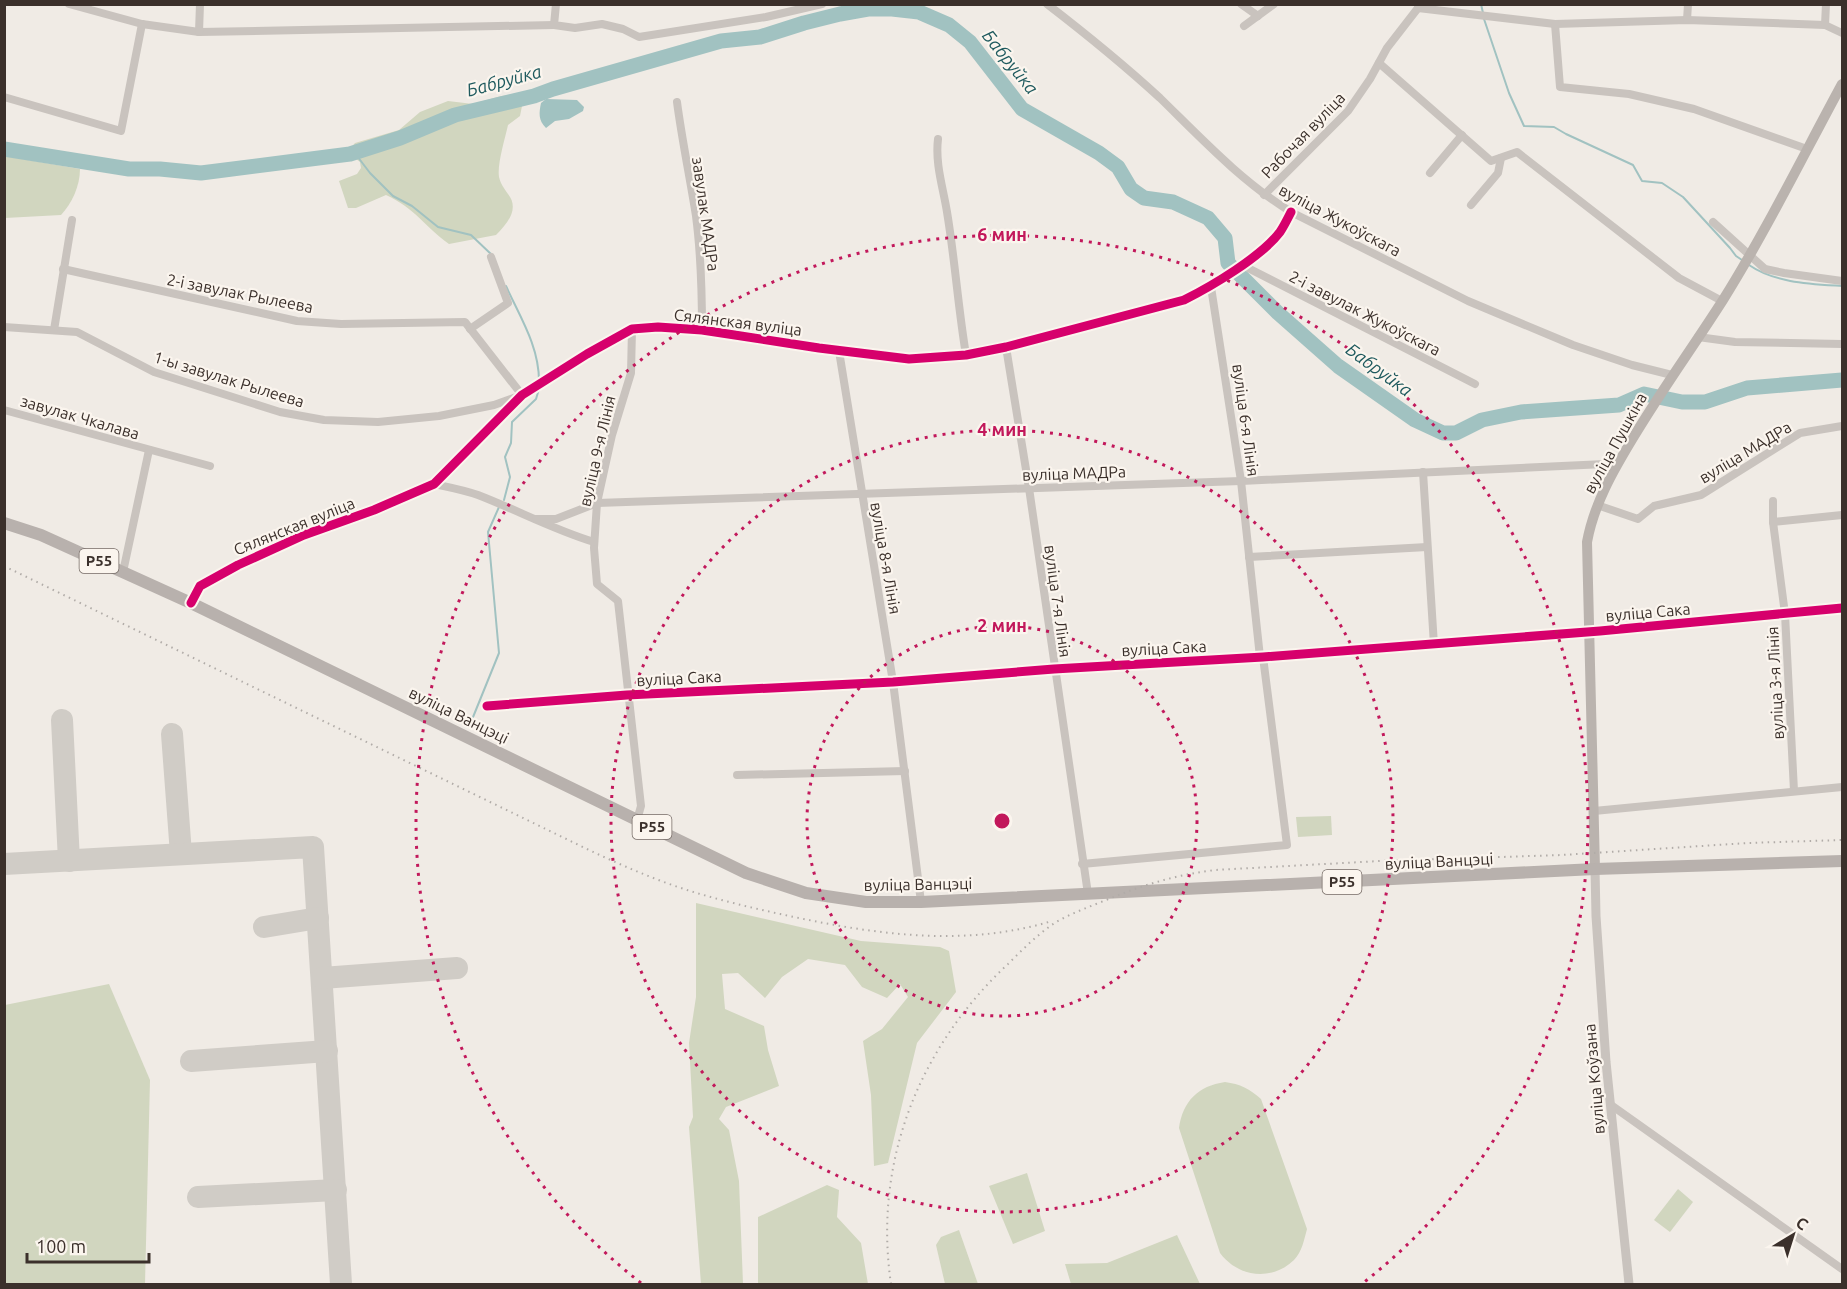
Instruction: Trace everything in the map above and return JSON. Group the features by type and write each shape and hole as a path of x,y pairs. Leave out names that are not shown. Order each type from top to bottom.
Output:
{"main road":[{"name":"вуліца Пушкіна","path":"1595,870 1587,542 1597,505 1615,467 1647,414 1746,260 1842,84"},
{"name":"вуліца Ванцэці","path":"4,522 41,535 191,603 746,873 806,894 866,902 921,903 1595,870 1842,861"}],"street":[{"path":"69,4 142,24 199,32 554,25 575,28 602,24 623,29 639,37 718,26 822,4"},
{"path":"199,32 200,4"},
{"path":"554,25 556,4"},
{"name":"вуліца Жукоўскага","path":"1047,4 1083,31 1157,96 1236,172 1264,195 1291,212 1468,301 1573,345 1632,365 1672,375"},
{"path":"1242,4 1258,16"},
{"path":"1244,26 1274,4"},
{"path":"1687,20 1688,4"},
{"path":"1825,25 1826,4"},
{"path":"1418,6 1555,24 1687,20 1825,25 1842,33"},
{"name":"Рабочая вуліца","path":"1264,195 1348,111 1387,48 1418,6"},
{"path":"4,97 121,131 142,24"},
{"path":"1555,24 1560,87 1629,94 1694,109 1807,149"},
{"path":"1379,63 1491,161 1516,152 1679,278 1722,300"},
{"name":"завулак МАДРа","path":"677,102 683,151 696,216 702,279 702,330"},
{"path":"1430,173 1462,135"},
{"path":"938,139 936,155 948,213 966,355"},
{"path":"1471,205 1497,173 1501,158"},
{"name":"Сялянская вуліца","path":"191,603 200,586 238,565 434,484 522,395 632,329 658,327 702,330 839,351 909,358 966,355 1006,347 1184,300 1211,287 1242,265 1280,233 1291,212"},
{"path":"54,330 72,220"},
{"path":"1713,222 1746,260 1766,269 1784,273 1842,281"},
{"path":"491,256 508,303 471,329 522,395"},
{"name":"2-і завулак Жукоўскага","path":"1242,265 1475,384"},
{"name":"2-і завулак Рылеева","path":"63,269 297,321 341,324 465,322 471,329"},
{"name":"вуліца 6-я Лінія","path":"1082,864 1287,845 1261,657 1241,481 1211,287"},
{"name":"1-ы завулак Рылеева","path":"4,327 77,332 154,372 280,412 324,420 378,422 440,416 494,405 522,395"},
{"name":"вуліца 9-я Лінія","path":"632,329 631,373 612,435 597,503 594,542 597,584 618,602 641,806 637,820"},
{"path":"1698,337 1735,342 1842,344"},
{"name":"вуліца 7-я Лінія","path":"1006,347 1029,488 1088,894"},
{"name":"вуліца 8-я Лінія","path":"839,351 893,682 921,903"},
{"name":"завулак Чкалава","path":"4,410 210,466"},
{"name":"вуліца МАДРа","path":"1597,505 1638,519 1654,506 1701,495 1800,434 1842,426"},
{"name":"завулак Чкалава","path":"123,572 149,450"},
{"name":"вуліца МАДРа","path":"536,519 556,519 597,503 1241,481 1605,464 1615,467"},
{"path":"1423,472 1434,645"},
{"name":"вуліца МАДРа","path":"434,484 476,494 562,532 594,542"},
{"name":"вуліца 3-я Лінія","path":"1773,501 1773,522 1785,614 1794,792"},
{"path":"1773,522 1842,515"},
{"path":"1249,557 1427,547"},
{"name":"вуліца Сака","path":"487,706 627,695 893,682 1054,669 1434,645 1842,608"},
{"path":"737,775 905,771"},
{"path":"1594,811 1842,787"},
{"name":"вуліца Коўзана","path":"1595,870 1596,916 1611,1105 1629,1284"},
{"path":"1611,1105 1842,1269"}],"green space":[{"path":"514,95 522,106 520,116 508,125 499,172 501,182 513,205 511,216 496,235 449,244 405,206 386,195 356,208 348,208 339,181 357,174 361,168 360,162 350,154 350,149 355,143 399,130 420,112 448,101 473,104 501,96"},
{"path":"5,156 80,169 75,194 61,215 5,218"},
{"path":"1331,816 1332,835 1298,837 1296,817"},
{"path":"696,903 861,941 940,947 949,951 956,992 917,1043 888,1163 874,1166 871,1095 863,1041 882,1029 908,997 900,984 887,998 862,987 845,965 808,959 782,977 765,998 738,973 722,974 725,1009 764,1026 768,1050 779,1086 726,1107 719,1119 729,1130 739,1181 743,1284 701,1284 689,1127 693,1117 689,1043 696,997"},
{"path":"109,984 150,1080 145,1284 5,1284 5,1005"},
{"path":"1225,1082 1253,1092 1261,1099 1307,1229 1297,1257 1275,1272 1255,1274 1245,1272 1227,1261 1220,1253 1179,1128 1184,1110 1193,1096 1207,1087"},
{"path":"1027,1173 1045,1231 1013,1244 989,1186"},
{"path":"827,1185 839,1190 837,1217 861,1243 868,1284 758,1284 758,1217"},
{"path":"1678,1189 1693,1202 1670,1232 1654,1220"},
{"path":"959,1230 978,1284 945,1284 936,1245 941,1237"},
{"path":"1177,1235 1200,1284 1071,1284 1065,1264 1107,1263"}],"water":[{"path":"546,99 577,100 584,107 583,111 569,119 555,121 546,128 540,119 540,113 541,103"}],"waterway":[{"path":"1481,4 1483,13"},
{"name":"Бабруйка","path":"4,149 129,169 201,173 350,154 400,138 455,115 534,96 721,41 760,37 804,23 868,9 919,12 949,25 970,42 1022,109 1099,153 1118,167 1131,189 1144,198 1173,202 1208,218 1225,238 1228,263 1278,313 1338,366 1415,420 1443,433 1456,433 1482,420 1521,412 1619,405 1644,394 1682,402 1705,402 1747,388 1842,380"},
{"path":"1484,19 1509,93 1524,126 1554,127 1633,165 1642,181 1662,183 1683,197 1742,260"},
{"path":"354,152 370,173 393,196 412,206 438,227 471,235 493,256"},
{"path":"1749,265 1770,276 1782,279 1842,286"},
{"path":"506,286 532,344 539,381"},
{"path":"504,500 510,477 505,457 511,443 512,422 536,399 539,389"},
{"path":"469,727 499,653 488,532 499,507"}],"taxiway":[{"path":"62,720 69,861"},
{"path":"172,734 181,854"},
{"path":"4,864 313,847 341,1284"},
{"path":"264,927 318,918"},
{"path":"322,978 457,968"},
{"path":"191,1061 327,1051"},
{"path":"198,1197 336,1190"}],"railway":[{"path":"4,566 589,850 674,886 818,922 885,932 952,936 985,934 1052,921"},
{"path":"891,1284 887,1239 889,1194 897,1151 909,1109 927,1070 950,1032 977,997 1031,942 1056,922 1068,916 1146,885 1215,870 1842,840"}],"cycle path":[{"path":"191,603 200,586 238,565 304,535 374,510 434,484 522,395 632,329 658,327 702,330 909,359 966,355 1006,347 1184,300 1249,261 1272,242 1291,212"},
{"path":"487,706 627,695 893,682 1054,669 1263,657 1600,631 1842,608"}]}
